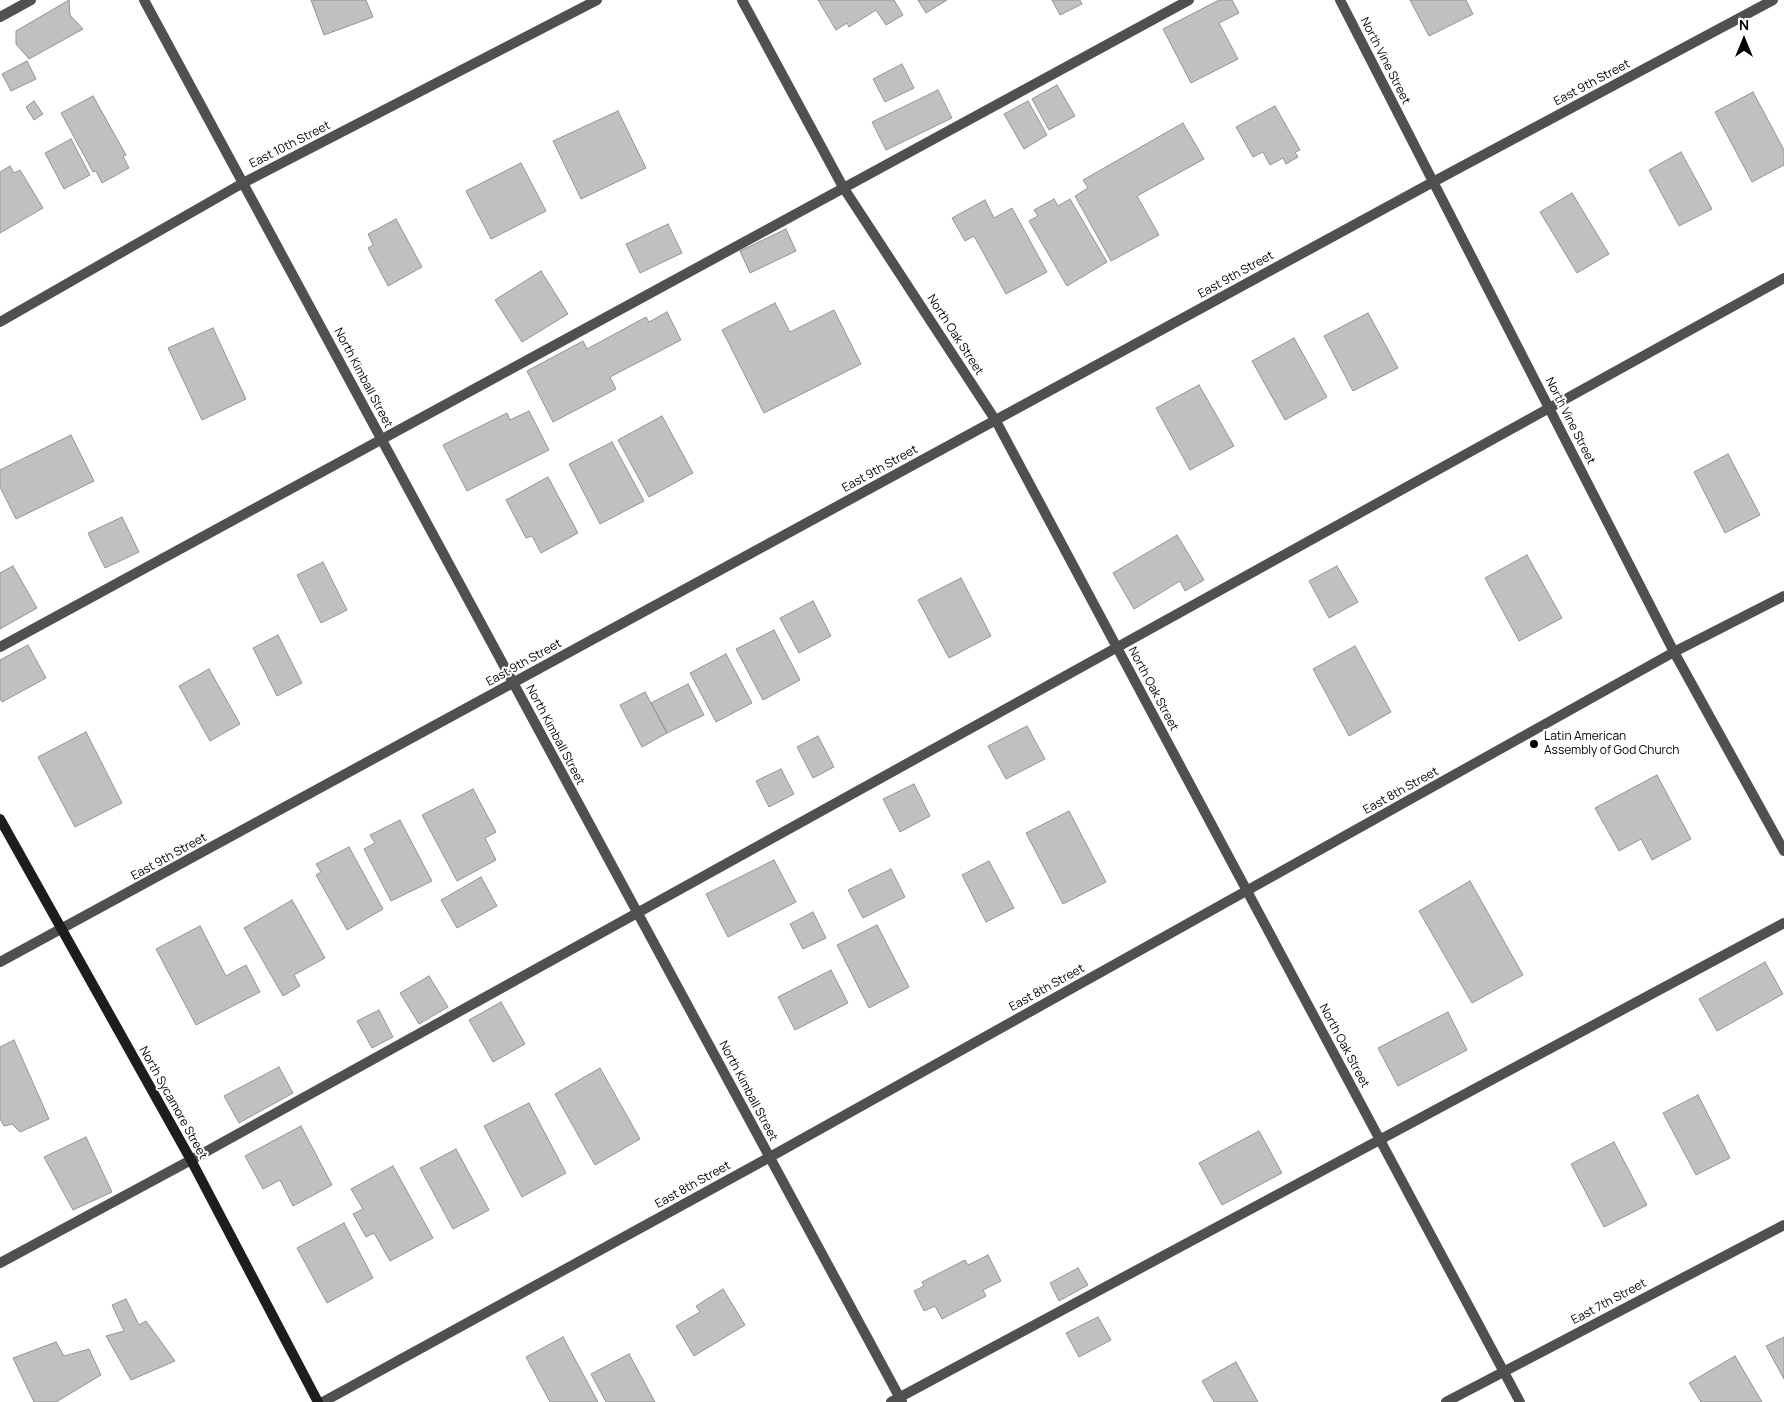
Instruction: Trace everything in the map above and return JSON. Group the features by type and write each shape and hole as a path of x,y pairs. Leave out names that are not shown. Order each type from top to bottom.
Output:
{"main road":[{"name":"North Sycamore Street","path":"0,819 190,1160 318,1402"}],"street":[{"path":"0,17 31,0"},
{"name":"North Kimball Street","path":"144,0 770,1157 897,1401"},
{"name":"East 10th Street","path":"0,322 243,183 597,0"},
{"name":"North Oak Street","path":"742,0 843,187 996,421 1520,1402"},
{"path":"0,647 1189,0"},
{"name":"North Vine Street","path":"1340,0 1674,652 1784,851"},
{"name":"East 9th Street","path":"0,962 1433,182 1773,0"},
{"path":"0,1263 638,913 1784,278"},
{"name":"East 8th Street","path":"323,1402 770,1157 1674,652 1784,596"},
{"path":"897,1401 1784,923"},
{"name":"East 7th Street","path":"1446,1402 1784,1225"}],"building":[{"path":"69,0 70,15 83,29 29,59 16,44 16,31"},
{"path":"311,0 366,0 373,17 324,35"},
{"path":"818,0 894,0 903,15 886,25 876,10 849,27 847,23 836,30"},
{"path":"918,0 947,0 926,13"},
{"path":"1052,0 1080,0 1082,4 1060,15"},
{"path":"1219,0 1232,0 1239,13 1219,23 1238,59 1191,83 1163,29"},
{"path":"1410,0 1466,0 1473,14 1429,36"},
{"path":"27,61 36,79 11,91 2,74"},
{"path":"902,64 914,88 885,102 873,79"},
{"path":"1057,85 1075,116 1049,130 1032,99"},
{"path":"938,90 952,118 886,150 872,122"},
{"path":"1753,92 1784,150 1784,165 1752,182 1715,112"},
{"path":"93,96 126,155 123,156 129,168 102,183 96,171 93,172 61,113"},
{"path":"34,101 43,114 34,120 26,107"},
{"path":"1028,101 1047,135 1024,149 1004,114"},
{"path":"1275,106 1300,150 1295,152 1298,157 1286,164 1283,158 1270,165 1263,152 1253,157 1236,127"},
{"path":"618,111 646,168 581,199 553,141"},
{"path":"1183,123 1204,159 1137,196 1159,235 1111,261 1075,196 1088,188 1083,180"},
{"path":"71,139 90,175 64,189 45,153"},
{"path":"1681,152 1712,209 1679,226 1649,170"},
{"path":"521,163 546,211 491,239 466,191"},
{"path":"10,166 14,173 20,170 43,208 0,233 0,172"},
{"path":"1572,193 1609,254 1577,273 1540,212"},
{"path":"1054,199 1058,206 1070,199 1107,262 1067,286 1029,221 1038,216 1034,210"},
{"path":"985,200 994,218 1012,208 1047,272 1006,294 974,236 965,241 952,218"},
{"path":"396,219 422,267 388,286 368,248 373,245 368,234"},
{"path":"668,224 682,253 640,273 626,244"},
{"path":"786,229 796,251 750,273 740,251"},
{"path":"541,271 568,314 522,342 495,300"},
{"path":"775,303 790,332 834,310 861,364 764,413 722,330"},
{"path":"667,312 681,340 610,377 616,389 553,422 527,371 583,341 587,349 646,317 649,322"},
{"path":"1368,313 1398,368 1353,391 1324,336"},
{"path":"213,328 246,399 202,420 168,348"},
{"path":"1294,338 1327,397 1285,420 1252,361"},
{"path":"1199,385 1234,446 1190,470 1156,408"},
{"path":"529,411 549,450 467,491 443,445 507,413 510,420"},
{"path":"662,416 693,473 649,497 618,440"},
{"path":"71,435 94,481 16,519 0,487 0,470"},
{"path":"612,442 644,501 600,524 569,464"},
{"path":"1728,454 1760,515 1725,533 1694,472"},
{"path":"548,477 578,533 541,553 532,536 526,538 506,500"},
{"path":"122,517 139,552 105,568 88,533"},
{"path":"1177,535 1204,580 1185,591 1180,581 1134,609 1113,573"},
{"path":"1527,555 1562,618 1519,641 1485,578"},
{"path":"323,562 347,610 321,623 297,575"},
{"path":"13,566 37,608 0,629 0,573"},
{"path":"1337,566 1358,602 1329,618 1309,581"},
{"path":"961,578 991,636 949,658 918,600"},
{"path":"813,601 831,636 799,653 780,618"},
{"path":"774,630 800,680 763,700 736,649"},
{"path":"278,635 302,683 277,696 253,648"},
{"path":"28,645 46,678 2,702 0,698 0,660"},
{"path":"1355,646 1391,712 1349,736 1313,669"},
{"path":"726,654 752,703 716,722 690,673"},
{"path":"209,669 240,724 210,741 179,686"},
{"path":"688,684 704,715 667,733 651,703"},
{"path":"645,692 667,733 642,747 620,705"},
{"path":"1027,726 1045,759 1006,779 988,746"},
{"path":"86,732 122,803 75,827 38,757"},
{"path":"818,736 834,767 813,778 797,747"},
{"path":"781,769 794,794 769,807 756,781"},
{"path":"1657,775 1691,839 1652,860 1641,839 1619,851 1595,808"},
{"path":"914,784 930,816 900,832 883,799"},
{"path":"473,789 496,832 485,838 496,860 457,881 422,815"},
{"path":"1069,811 1106,882 1063,904 1026,833"},
{"path":"400,820 432,881 391,901 364,849 375,843 370,835"},
{"path":"349,847 383,909 347,930 316,875 321,872 316,864"},
{"path":"774,860 796,902 728,937 706,894"},
{"path":"989,861 1014,908 986,922 962,875"},
{"path":"891,869 905,897 863,918 848,890"},
{"path":"481,877 497,906 457,928 441,900"},
{"path":"1470,881 1523,975 1472,1003 1419,911"},
{"path":"292,900 325,958 294,975 300,986 283,996 244,928"},
{"path":"813,912 826,938 803,949 790,924"},
{"path":"877,925 909,987 869,1008 837,945"},
{"path":"200,926 226,976 246,965 260,992 196,1025 156,949"},
{"path":"1765,962 1783,994 1717,1031 1699,999"},
{"path":"831,970 848,1003 795,1030 778,997"},
{"path":"429,976 448,1007 419,1024 400,993"},
{"path":"501,1002 525,1044 493,1062 469,1020"},
{"path":"379,1010 393,1037 372,1048 357,1021"},
{"path":"1448,1012 1467,1050 1398,1086 1378,1048"},
{"path":"14,1040 49,1119 20,1132 12,1124 4,1126 0,1119 0,1047"},
{"path":"279,1067 293,1093 239,1123 224,1096"},
{"path":"600,1068 640,1139 595,1165 555,1094"},
{"path":"1698,1095 1730,1158 1696,1175 1663,1113"},
{"path":"529,1103 566,1173 522,1197 484,1126"},
{"path":"301,1126 332,1185 293,1206 280,1180 263,1189 245,1156"},
{"path":"1259,1131 1282,1173 1222,1205 1199,1163"},
{"path":"86,1137 112,1192 73,1210 44,1157"},
{"path":"1614,1142 1647,1205 1604,1227 1571,1164"},
{"path":"456,1149 489,1210 453,1229 420,1168"},
{"path":"393,1166 433,1238 390,1261 374,1233 366,1237 353,1214 363,1209 351,1189"},
{"path":"344,1223 373,1278 327,1303 297,1248"},
{"path":"988,1255 1001,1281 983,1290 986,1296 942,1319 935,1306 924,1311 914,1291 924,1286 922,1282 965,1260 968,1265"},
{"path":"1078,1268 1088,1285 1059,1301 1050,1283"},
{"path":"723,1289 745,1325 694,1356 676,1326 700,1312 696,1306"},
{"path":"126,1299 139,1325 146,1321 175,1361 131,1380 106,1336 124,1331 112,1305"},
{"path":"1098,1317 1111,1340 1079,1357 1066,1333"},
{"path":"563,1337 598,1402 550,1402 526,1357"},
{"path":"1784,1337 1784,1379 1766,1346"},
{"path":"56,1342 64,1356 89,1349 101,1375 56,1402 34,1402 13,1358"},
{"path":"629,1354 655,1402 606,1402 591,1374"},
{"path":"1735,1356 1762,1402 1701,1402 1689,1383"},
{"path":"1236,1362 1258,1402 1214,1402 1202,1381"}],"place":[{"name":"Latin American Assembly of God Church","path":"1534,744"}]}
